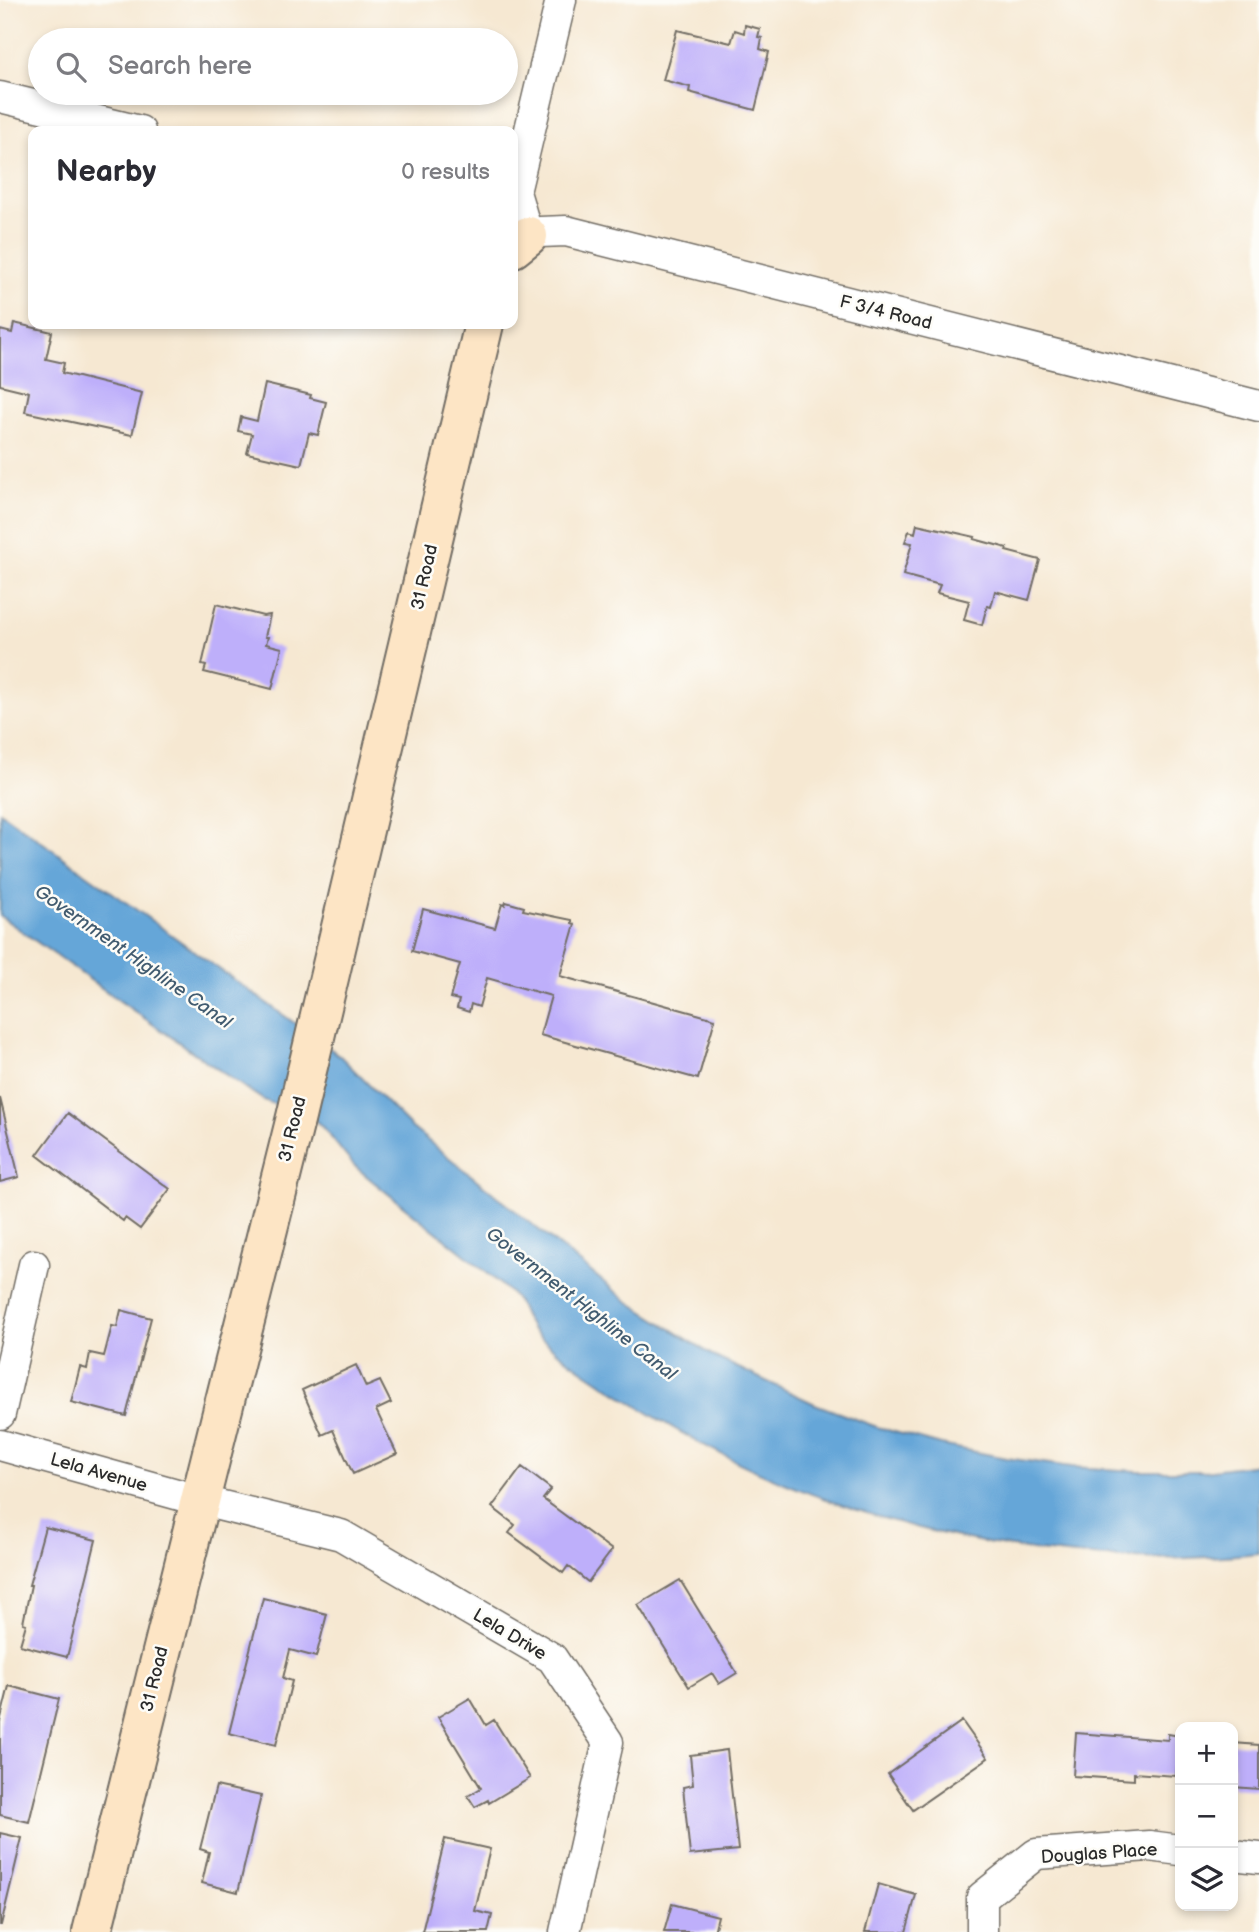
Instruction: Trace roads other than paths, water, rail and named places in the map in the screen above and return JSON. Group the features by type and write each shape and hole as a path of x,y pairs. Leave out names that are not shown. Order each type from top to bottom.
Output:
{"street":[{"path":"518,179 561,0"},
{"path":"0,97 28,104"},
{"path":"33,105 120,126"},
{"name":"F 3/4 Road","path":"518,238 540,232 566,232 1259,406"},
{"name":"31 Road","path":"92,1932 296,1117 483,329"},
{"path":"0,1414 34,1265"},
{"name":"Lela Avenue","path":"0,1445 198,1500"},
{"name":"Lela Drive","path":"198,1500 341,1535 552,1658 608,1742 565,1932"},
{"name":"Douglas Place","path":"982,1932 982,1897 1035,1854 1149,1846 1175,1849"},
{"path":"1238,1856 1259,1858"}],"water":[{"name":"Government Highline Canal","path":"0,812 339,1055 411,1127 626,1300 717,1358 815,1404 877,1427 941,1445 1006,1458 1072,1467 1138,1471 1204,1471 1259,1464 1259,1553 1176,1558 1092,1556 1009,1547 927,1530 847,1506 768,1476 693,1439 622,1396 543,1340 530,1327 511,1294 357,1168 313,1119 259,1097 0,916"}]}
